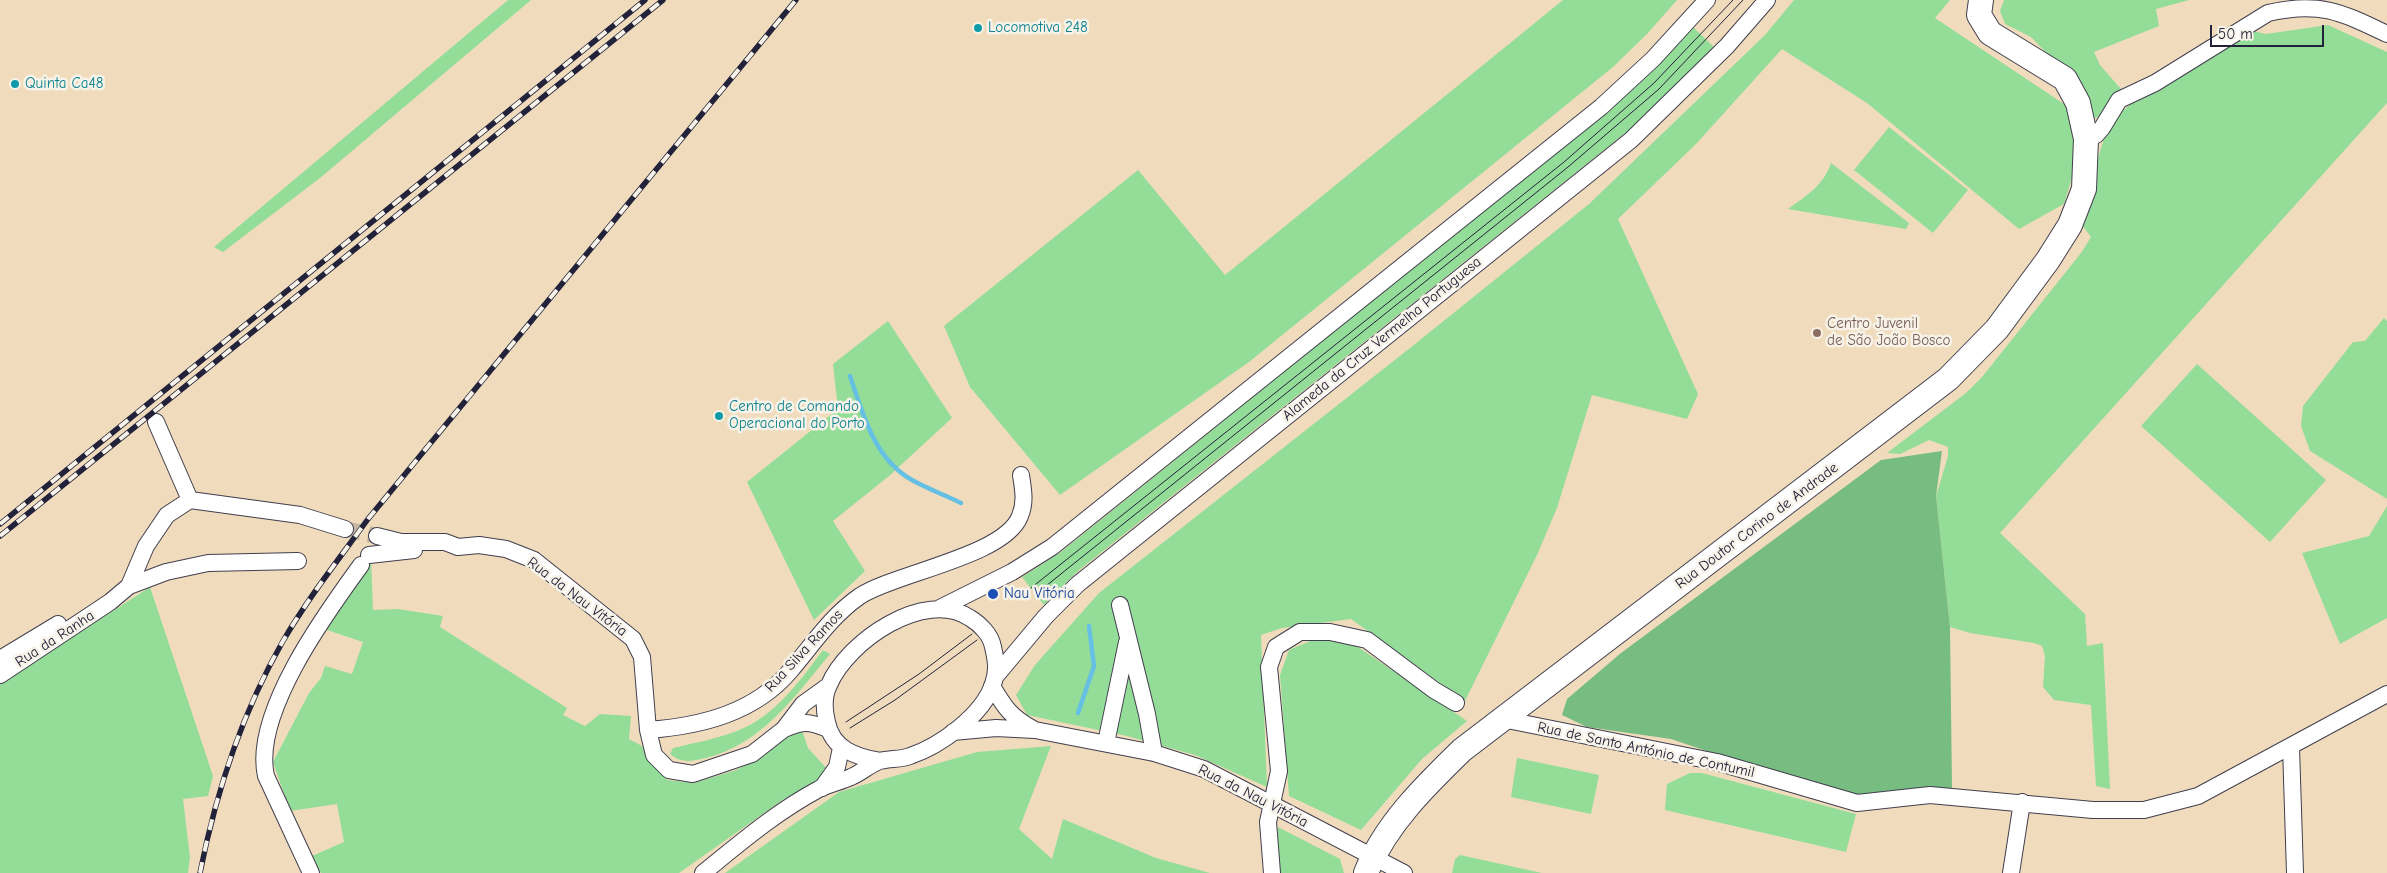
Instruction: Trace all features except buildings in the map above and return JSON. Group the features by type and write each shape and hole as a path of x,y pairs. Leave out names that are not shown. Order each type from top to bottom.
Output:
{"street":[{"path":"940,608 961,612 980,625 992,643 997,665 994,682 968,720 953,732 912,756 880,761 860,757 841,748 828,730 824,708 828,686 839,666 868,636 885,626 918,613 940,608 1012,572 1052,547 1601,107 1653,59 1707,0"},
{"name":"Alameda da Cruz Vermelha Portuguesa","path":"994,682 1046,616 1095,569 1631,140 1727,46 1767,0"},
{"name":"Rua Doutor Corino de Andrade","path":"1369,865 1417,794 1462,750 1948,379 1997,329 2048,260 2070,225 2084,188 2086,138 2078,103 2065,79 1990,33 1979,15 1981,0"},
{"path":"2086,138 2096,134 2102,128 2120,100 2155,82 2268,13 2288,8 2325,9 2342,12 2387,34"},
{"path":"156,422 190,500 300,515 345,528"},
{"name":"Rua Silva Ramos","path":"648,730 696,725 718,719 758,700 789,672 835,616 863,594 967,555 1002,536 1020,518 1025,496 1020,475"},
{"name":"Rua da Ranha","path":"0,675 110,602 129,586 146,546 167,515 190,500"},
{"name":"Rua da Nau Vitória","path":"377,536 400,542 445,542 458,547 479,545 506,549 534,560 633,639 642,657 648,730 654,755 669,770 693,774 752,754 784,729 803,704 828,686"},
{"path":"311,873 266,776 263,762 273,715 293,671 324,616 365,560 458,547"},
{"path":"129,586 166,572 208,563 298,561"},
{"name":"Rua da Ranha","path":"0,659 81,611 110,602"},
{"path":"1120,605 1148,714 1154,754"},
{"path":"1272,873 1268,822 1270,803 1279,771 1269,667 1276,647 1300,632 1330,632 1367,640 1434,690 1456,703"},
{"path":"1106,743 1129,637"},
{"name":"Rua da Nau Vitória","path":"994,682 1007,710 1016,720 1035,730"},
{"name":"Rua de Santo António de Contumil","path":"1502,719 1717,762 1857,803 1930,795 2093,810 2144,810 2198,796 2387,694"},
{"name":"Rua da Nau Vitória","path":"784,729 803,722 811,722 828,730"},
{"name":"Rua da Nau Vitória","path":"953,732 996,728 1035,730 1154,754 1204,769 1270,803 1369,865 1404,873"},
{"path":"2291,747 2295,873"},
{"path":"821,788 837,767 841,748"},
{"path":"703,873 763,825 821,788 852,777 880,761"},
{"path":"2012,873 2022,802"}],"green space":[{"path":"508,0 531,0 320,178 223,252 214,247"},
{"path":"1563,0 1677,0 1647,34 1613,67 1249,362 1060,495 970,387 944,326 1138,170 1225,275"},
{"path":"1794,0 1950,0 1935,18 2067,106 2077,161 2064,204 2019,229 1867,103 1782,49 1696,144 1618,219 1698,394 1687,419 1592,395 1557,508 1537,555 1465,701 1351,619 1282,628 1261,635 1267,787 1195,755 1127,736 1027,715 1016,695 1035,665 1099,593 1589,204 1765,35"},
{"path":"2004,0 2189,0 2156,9 2159,26 2094,52 2100,65 2121,89 2102,117 2091,118 2086,94 2031,37 2005,24 2000,11"},
{"path":"1691,25 1715,48 1633,127 1078,571 1044,605 1022,577 1061,552 1607,111"},
{"path":"2328,25 2387,52 2387,103 2000,533 2085,614 2087,646 2103,643 2110,789 2096,786 2091,705 2054,700 2043,687 2045,656 2042,646 2034,643 1970,633 1950,627 1936,496 1948,456 1948,447 1929,440 1900,454 1887,453 1966,393 1982,377 2081,253 2091,237 2081,224 2082,216 2096,187 2098,158 2109,122 2143,94 2154,92 2248,30 2266,34"},
{"path":"1889,127 1968,190 1933,233 1854,170"},
{"path":"1831,163 1909,223 1906,229 1788,209 1808,195 1819,184"},
{"path":"2384,318 2387,321 2387,499 2310,451 2301,426 2303,406 2353,342 2365,341"},
{"path":"888,321 952,418 889,476 833,521 865,571 814,620 747,482 838,409 833,364"},
{"path":"2197,364 2326,480 2270,542 2141,426"},
{"path":"1942,451 1936,496 1950,627 1952,789 1869,799 1799,782 1671,739 1587,727 1562,715 1567,699 1621,653 1881,460"},
{"path":"2387,506 2387,618 2340,644 2302,553 2369,536"},
{"path":"371,557 373,610 398,609 443,616 440,627 567,708 563,715 585,726 600,714 631,716 629,739 642,746 648,758 667,780 694,783 736,770 764,756 794,731 802,730 808,748 829,771 822,779 784,799 679,873 321,873 312,856 344,842 337,804 290,811 273,762 309,693 321,678 325,666 352,674 363,642 321,628"},
{"path":"150,587 213,776 208,796 183,799 190,857 188,873 0,873 0,684"},
{"path":"1315,639 1352,643 1467,721 1422,759 1361,830 1289,796 1280,675 1289,650"},
{"path":"823,650 830,654 804,686 761,730 744,742 726,751 696,760 687,761 670,754 673,748 729,734 763,717 785,697"},
{"path":"1051,746 1019,829 1052,859 1063,819 1156,858 1210,873 725,873 839,792 977,752"},
{"path":"1517,758 1599,775 1591,814 1511,797"},
{"path":"1690,773 1702,773 1856,814 1846,852 1665,810 1667,784"},
{"path":"1278,827 1340,859 1344,873 1273,873"},
{"path":"1460,855 1542,873 1452,873 1455,859"}],"waterway":[{"path":"850,376 865,420 879,448 888,460 912,480 961,503"},
{"path":"1078,713 1094,666 1089,626"}],"tunnel":[{"path":"345,529 377,536"}],"tram line":[{"path":"1031,588 1564,162 1654,83 1733,0"},
{"path":"1036,594 1568,167 1659,89 1743,0"},
{"path":"846,722 919,674 972,634"},
{"path":"850,728 895,700 977,640"}],"railway":[{"path":"0,524 645,0"},
{"path":"0,536 663,0"},
{"path":"200,873 222,783 243,725 268,668 313,594 368,519 796,0"}],"place":[{"name":"Locomotiva 248","path":"978,28"},
{"name":"Quinta Ca48","path":"15,84"},
{"name":"Centro Juvenil de São João Bosco","path":"1817,333"},
{"name":"Centro de Comando Operacional do Porto","path":"719,416"},
{"name":"Nau Vitória","path":"993,594"}]}
